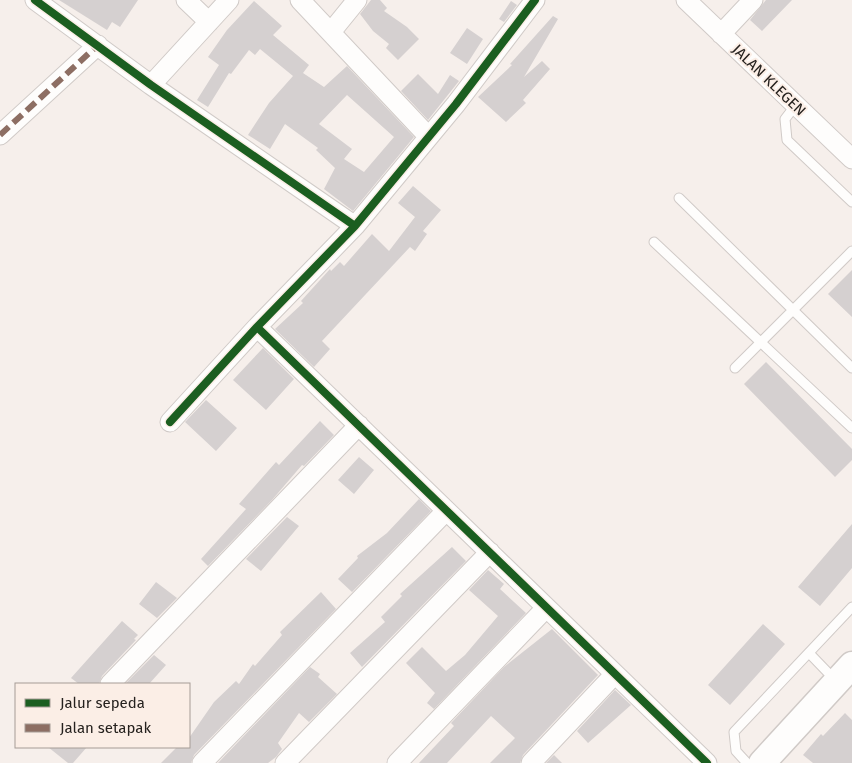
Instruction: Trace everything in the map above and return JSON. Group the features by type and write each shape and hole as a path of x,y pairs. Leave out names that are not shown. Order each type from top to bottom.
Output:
{"main road":[{"path":"762,763 844,673"}],"street":[{"path":"34,0 151,85 355,226"},
{"path":"186,0 209,22"},
{"path":"151,85 229,0"},
{"path":"300,0 428,136"},
{"path":"331,32 357,0"},
{"path":"170,422 257,327 355,226 535,0"},
{"name":"JALAN KLEGEN","path":"686,0 852,159"},
{"path":"721,34 753,0"},
{"path":"0,135 98,45"},
{"path":"257,327 490,552 614,675 707,763"},
{"path":"111,683 359,425"},
{"path":"202,763 446,511"},
{"path":"285,763 490,552"},
{"path":"397,763 546,608"},
{"path":"531,763 614,675"}],"lane":[{"path":"795,106 785,119 787,140 852,202"},
{"path":"679,198 852,368"},
{"path":"654,242 852,428"},
{"path":"735,368 852,251"},
{"path":"747,763 736,751 734,732 852,606"},
{"path":"809,653 844,673"}],"building":[{"path":"59,0 138,0 120,27 112,22 107,30"},
{"path":"371,0 380,0 387,8 384,11 407,27 419,39 398,60 386,48 389,44 373,31 360,14"},
{"path":"766,0 792,0 762,31 750,20"},
{"path":"254,1 282,26 273,35 309,65 303,73 324,87 347,66 414,137 353,211 324,189 335,168 316,150 318,148 285,124 270,149 248,135 269,103 293,76 260,49 255,55 249,50 231,74 229,73 208,107 197,100 219,65 208,57 227,30","holes":["347,95 394,137 364,172 344,159 352,149 319,124"]},
{"path":"511,1 517,5 504,22 499,19"},
{"path":"553,16 558,19 524,77 542,61 550,69 523,100 526,103 506,122 478,97 512,65 510,64"},
{"path":"467,28 483,39 467,64 450,53"},
{"path":"418,74 438,94 450,75 459,81 428,120 401,91"},
{"path":"413,186 441,210 423,231 427,234 415,251 410,247 322,341 330,349 314,367 275,329 303,303 301,301 330,269 331,271 340,262 344,266 372,234 389,251 415,217 398,203"},
{"path":"852,270 852,317 828,294"},
{"path":"263,348 294,379 266,410 233,380"},
{"path":"766,362 852,449 852,460 835,477 744,384"},
{"path":"206,400 237,428 216,451 185,422"},
{"path":"320,421 334,435 304,466 302,465 272,500 208,566 201,559 246,509 239,504 276,462 279,465"},
{"path":"359,457 374,470 354,494 338,480"},
{"path":"419,499 431,511 352,592 338,579 358,558 357,556 387,533"},
{"path":"287,517 299,526 261,571 246,559"},
{"path":"852,524 852,568 820,606 798,587"},
{"path":"452,547 466,561 362,667 350,653 385,622 381,617 402,596 400,594"},
{"path":"488,570 504,584 500,589 526,613 434,709 427,703 435,693 406,663 422,647 446,671 465,655 498,616 469,590"},
{"path":"156,582 177,598 157,618 139,604"},
{"path":"321,592 336,609 194,755 191,763 161,763 176,748 190,748 190,737 214,702 236,681 239,684 253,664 255,666 282,635 280,632"},
{"path":"122,621 138,635 134,639 136,640 102,676 99,683 78,683 71,678"},
{"path":"763,624 785,644 730,705 708,685"},
{"path":"552,629 598,675 523,755 520,763 490,763 515,738 491,716 447,763 419,763 454,726 451,723 504,667"},
{"path":"154,655 166,665 150,683 126,683"},
{"path":"310,667 320,674 318,677 337,694 309,722 299,713 278,743 282,749 268,763 218,763"},
{"path":"615,690 631,705 588,743 577,731"},
{"path":"845,713 852,720 852,763 813,763 803,755 821,734 823,736"},
{"path":"49,748 86,748 73,763 68,763"},
{"path":"554,755 562,763 546,763"}],"marked path":[{"path":"0,135 98,45"}],"cycle path":[{"path":"35,0 151,85 355,226"},
{"path":"170,422 257,327 355,226 456,104 535,0"},
{"path":"257,327 707,763"}]}
